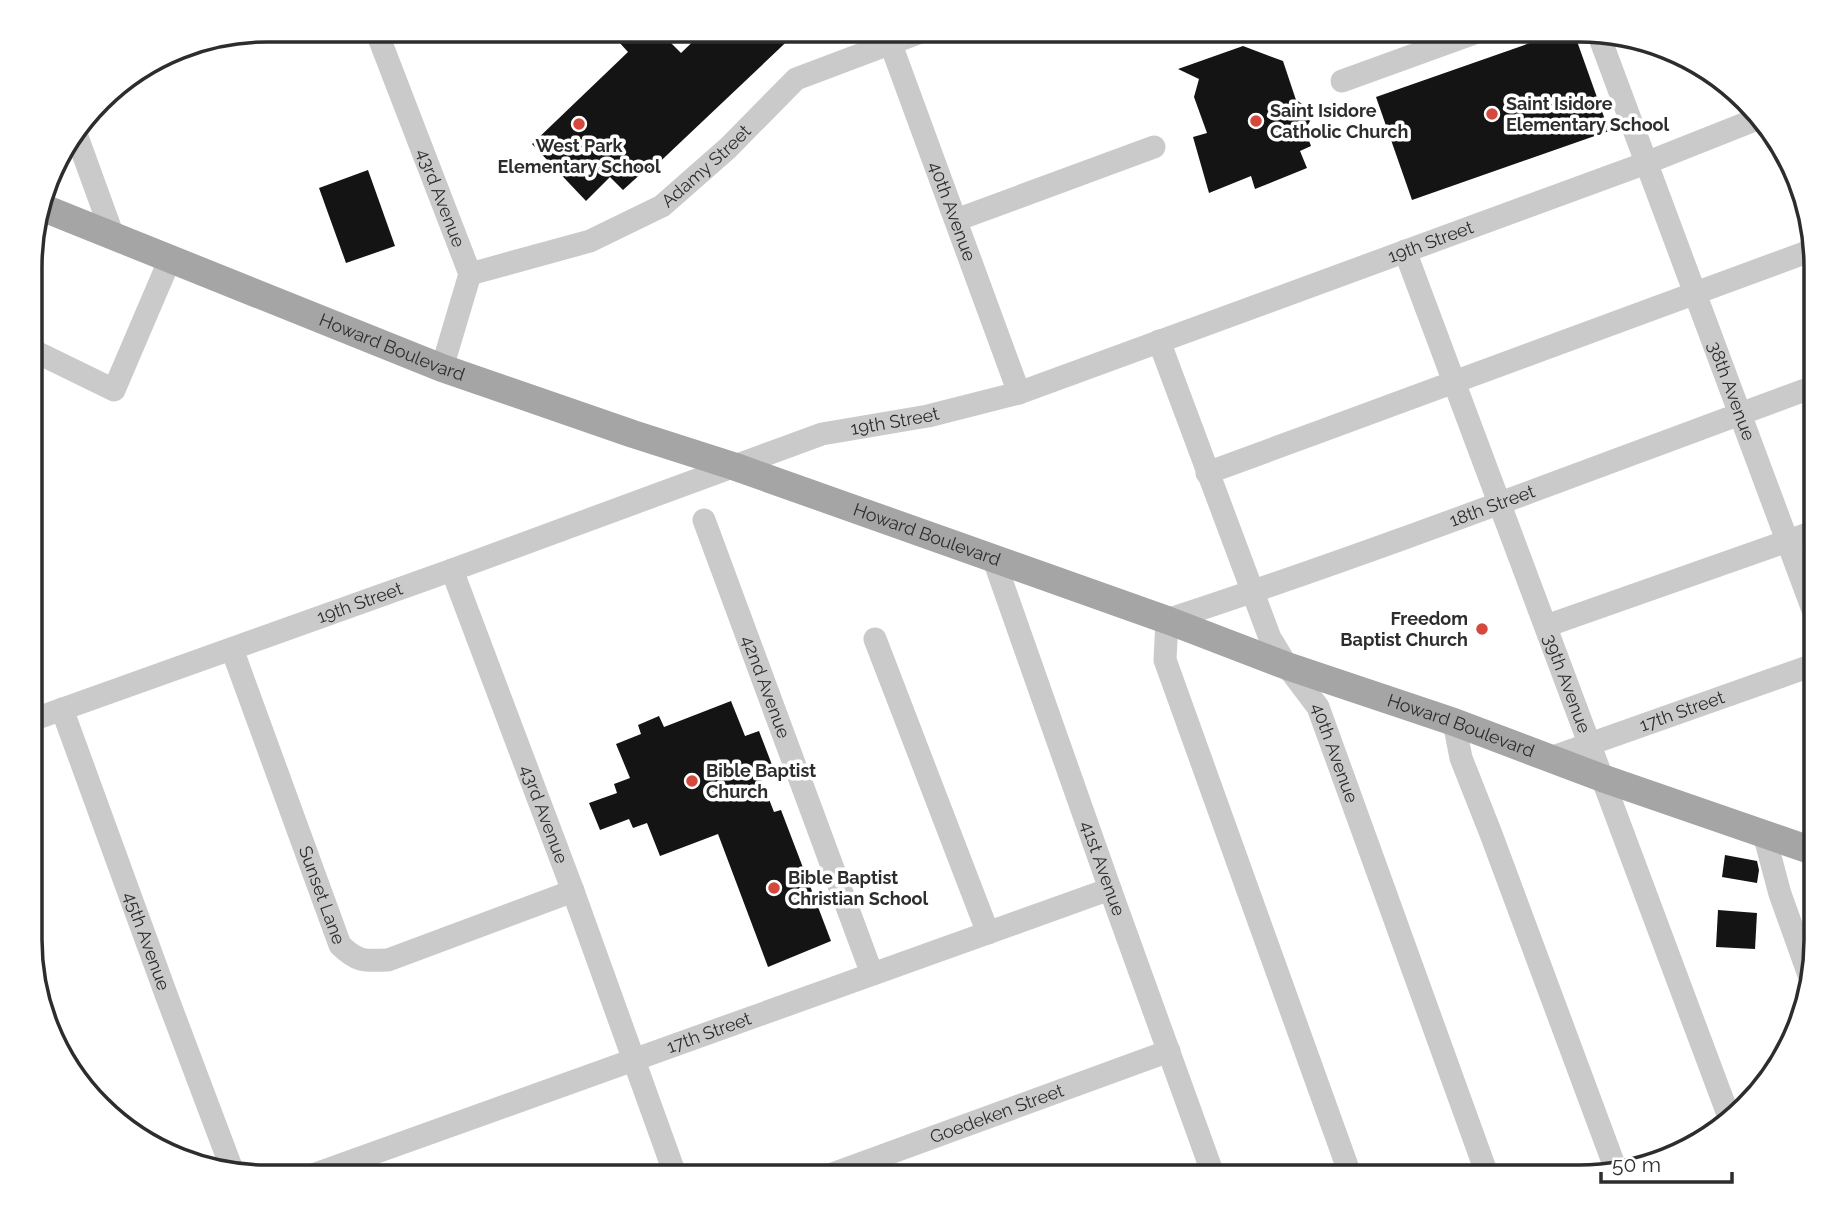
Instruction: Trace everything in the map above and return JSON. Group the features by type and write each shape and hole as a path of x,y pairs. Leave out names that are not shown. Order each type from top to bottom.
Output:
{"main road":[{"name":"Howard Boulevard","path":"49,210 442,368 733,466 1287,666 1454,722 1602,778 1804,848"}],"street":[{"name":"43rd Avenue","path":"381,42 470,274"},
{"name":"Adamy Street","path":"470,274 590,241 662,206 728,149 796,79 875,42"},
{"name":"40th Avenue","path":"890,42 1019,393"},
{"path":"1342,81 1450,42"},
{"name":"38th Avenue","path":"1602,44 1804,585"},
{"name":"19th Street","path":"42,716 452,570 822,433 928,416 1019,393 1646,163 1750,122"},
{"path":"79,143 113,236"},
{"path":"956,220 1154,147"},
{"name":"39th Avenue","path":"1405,251 1727,1109"},
{"path":"1207,472 1804,253"},
{"path":"42,354 114,390 170,259"},
{"path":"442,368 470,274"},
{"name":"40th Avenue","path":"1159,341 1270,638 1318,707 1484,1165"},
{"name":"18th Street","path":"1167,621 1500,503 1804,390"},
{"name":"42nd Avenue","path":"704,520 872,974"},
{"path":"1546,626 1804,535"},
{"name":"41st Avenue","path":"994,560 1210,1165"},
{"name":"43rd Avenue","path":"452,570 573,891 672,1165"},
{"path":"1167,621 1165,660 1347,1165"},
{"path":"875,639 988,933"},
{"name":"Sunset Lane","path":"232,649 340,945 351,956 365,961 388,960 573,891"},
{"name":"17th Street","path":"1550,758 1804,668"},
{"name":"45th Avenue","path":"62,709 229,1162"},
{"path":"1454,722 1461,758 1492,834 1613,1162"},
{"path":"1764,834 1780,894 1803,959"},
{"name":"17th Street","path":"340,1165 1110,889"},
{"name":"Goedeken Street","path":"857,1165 1169,1051"}],"building":[{"path":"619,42 670,42 681,53 692,42 786,42 648,173 645,170 623,190 610,177 586,201 532,144 628,52"},
{"name":"Saint Isidore Elementary School","path":"1533,42 1577,42 1609,131 1412,200 1376,97"},
{"name":"Saint Isidore Catholic Church","path":"1243,46 1283,61 1296,100 1315,112 1305,130 1311,146 1300,151 1307,168 1255,189 1251,176 1209,193 1193,137 1207,133 1194,97 1199,79 1178,69"},
{"path":"368,170 395,246 346,263 319,188"},
{"name":"Bible Baptist Church","path":"731,701 745,736 759,731 774,770 760,776 774,812 781,810 831,941 768,967 718,834 660,856 647,823 633,828 629,819 600,830 589,803 617,793 614,784 630,778 616,744 641,734 638,725 659,716 664,727"},
{"path":"1725,855 1757,861 1757,883 1722,877"},
{"path":"1718,910 1757,913 1755,949 1716,947"}],"place":[{"name":"Saint Isidore Elementary School","path":"1492,114"},
{"name":"Saint Isidore Catholic Church","path":"1256,121"},
{"name":"West Park Elementary School","path":"579,124"},
{"name":"Freedom Baptist Church","path":"1482,629"},
{"name":"Bible Baptist Church","path":"692,781"},
{"name":"Bible Baptist Christian School","path":"774,888"}]}
